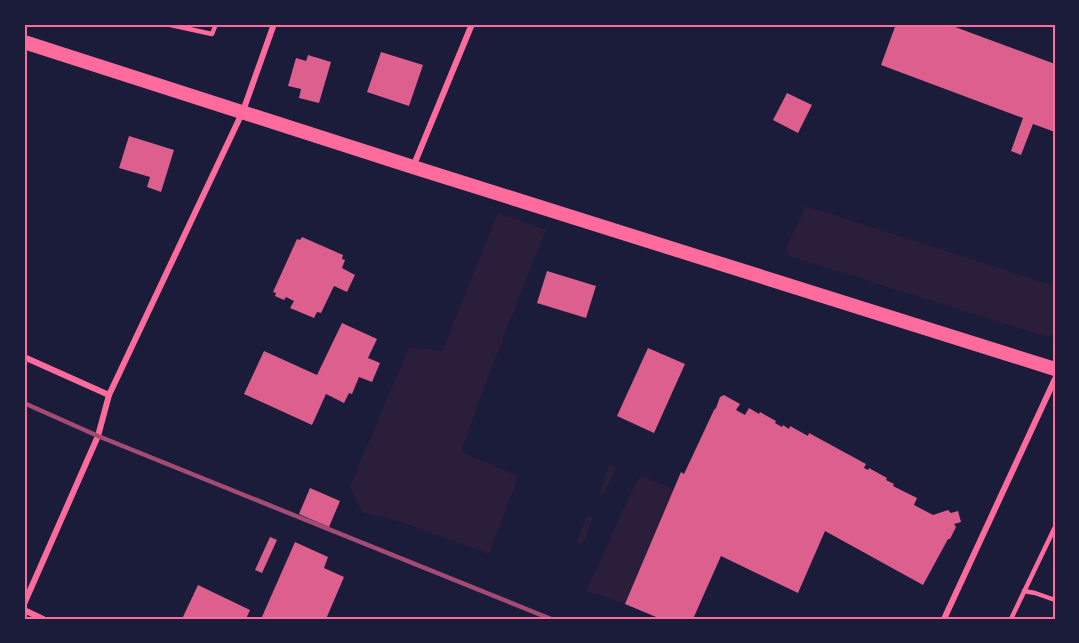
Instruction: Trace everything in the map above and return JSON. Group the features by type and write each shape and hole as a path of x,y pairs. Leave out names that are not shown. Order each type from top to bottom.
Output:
{"main road":[{"path":"24,42 1055,369"}],"street":[{"path":"24,604 98,436 109,395 243,111 274,24"},
{"path":"413,167 472,24"},
{"path":"24,357 109,395"},
{"path":"944,619 1055,379"},
{"path":"24,610 43,619"}],"lane":[{"path":"166,24 212,34 216,24"},
{"path":"1011,619 1055,527"},
{"path":"1024,591 1055,600"}],"shaded area":[{"path":"806,206 1055,286 1055,334 1047,337 789,256 786,248"},
{"path":"498,213 546,230 461,452 516,475 516,482 489,554 398,521 362,512 350,486 409,347 442,351"},
{"path":"611,465 616,468 602,495 600,491"},
{"path":"645,477 674,489 625,604 586,591 638,478"},
{"path":"589,515 593,518 582,545 580,545 577,542"}],"building":[{"path":"896,24 947,24 1055,64 1055,132 1033,124 1021,155 1011,151 1023,118 881,65"},
{"path":"381,52 423,65 409,106 367,92"},
{"path":"308,55 331,62 319,103 299,98 301,89 288,86 296,58 306,61"},
{"path":"787,93 812,105 798,133 773,120"},
{"path":"129,136 174,150 161,192 147,187 150,177 119,168"},
{"path":"302,237 343,255 342,259 345,260 342,268 355,275 347,292 334,286 321,313 317,312 314,318 290,308 294,301 286,297 284,300 275,296 276,293 273,292 297,239 300,240"},
{"path":"547,271 596,286 586,318 537,303"},
{"path":"342,323 377,339 368,358 380,363 372,382 359,377 352,394 349,393 344,403 326,394 312,425 244,394 264,351 317,375"},
{"path":"648,348 685,364 654,433 617,416"},
{"path":"724,395 740,404 736,410 745,415 749,408 759,414 760,412 782,427 783,425 789,429 790,426 808,436 809,433 866,464 864,468 868,470 869,468 887,478 886,480 894,484 893,486 917,498 914,505 933,515 948,510 951,513 958,511 961,522 954,524 956,527 950,539 923,585 825,531 798,593 721,556 693,619 661,619 625,604 681,472 684,474 720,397"},
{"path":"310,488 340,501 329,527 299,514"},
{"path":"270,537 277,540 262,573 255,570"},
{"path":"295,542 328,557 324,568 344,577 326,619 261,619"},
{"path":"198,585 250,610 246,619 182,619"}],"railway":[{"path":"24,403 98,436 551,619"}]}
